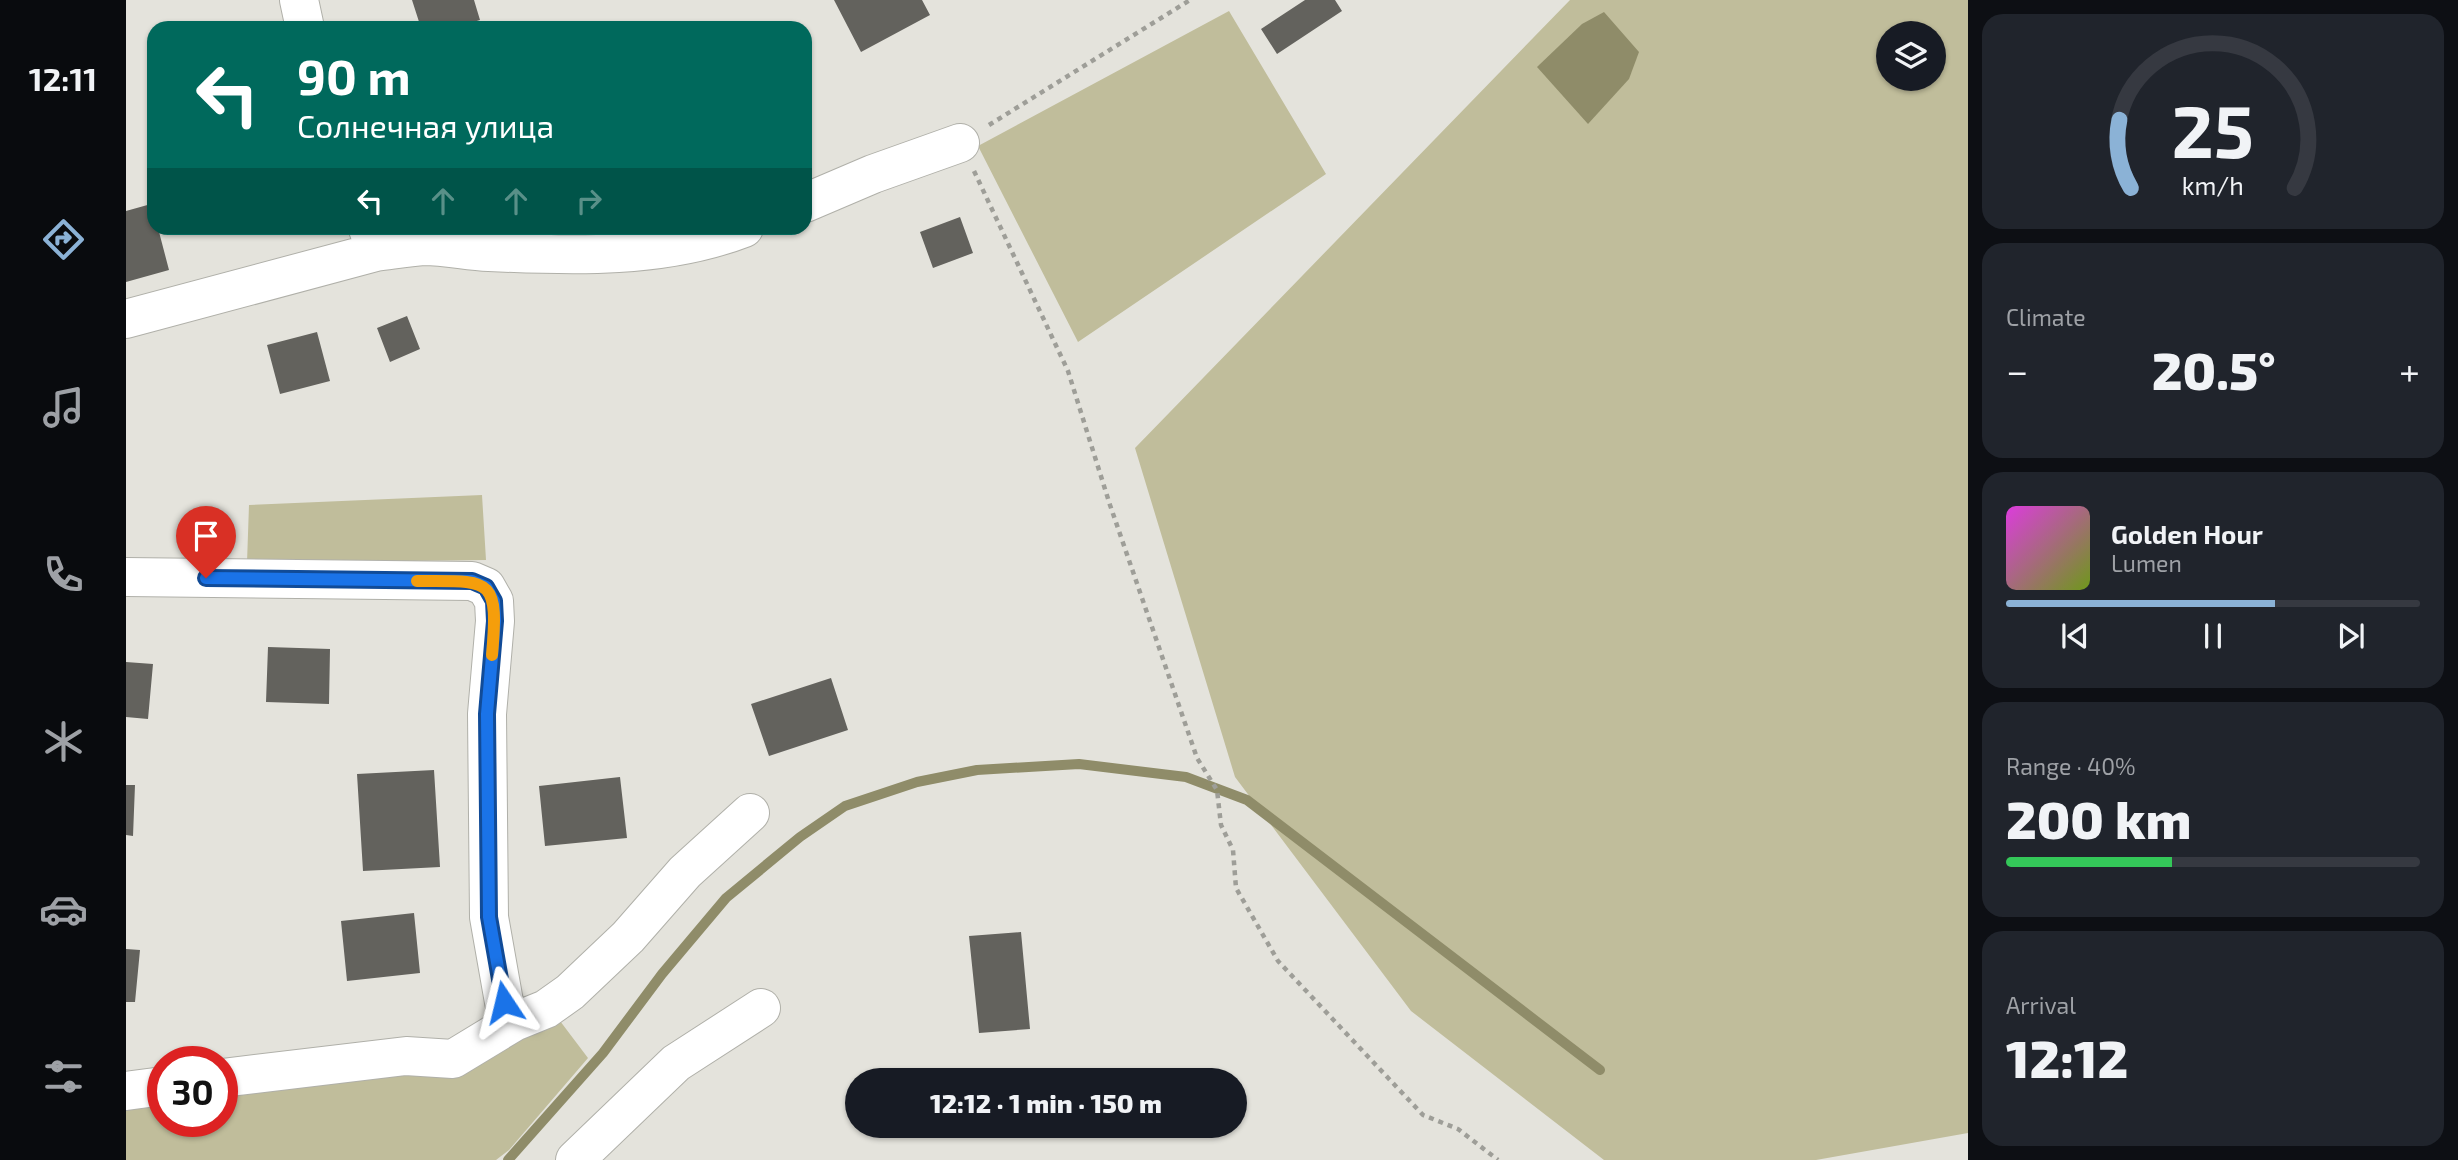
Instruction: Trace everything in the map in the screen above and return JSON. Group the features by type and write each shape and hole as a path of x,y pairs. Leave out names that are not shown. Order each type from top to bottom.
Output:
{"street":[{"path":"299,0 304,21"},
{"path":"812,200 873,174 960,143"},
{"path":"126,319 372,240 486,252 564,254 690,244 720,235"},
{"path":"126,578 472,581 486,587 494,601 495,621 487,714 489,917 504,1002 514,1021"},
{"path":"238,1076 406,1056 453,1059 514,1021 546,1009 594,971 685,872 751,813"},
{"path":"575,1160 676,1063 761,1007"},
{"path":"126,1091 147,1088"}],"path":[{"path":"1190,0 960,143 1068,371 1110,505 1197,758 1217,790 1222,825 1233,850 1236,888 1278,961 1423,1115 1458,1129 1498,1160"}],"shaded area":[{"path":"1570,0 1968,0 1968,1133 1816,1160 1604,1160 1411,1011 1235,777 1135,448"},
{"path":"1229,11 1326,174 1078,342 978,146"},
{"path":"1604,12 1639,52 1629,79 1588,124 1537,67 1582,24"},
{"path":"482,495 486,560 247,563 249,505"},
{"path":"554,1013 588,1058 509,1150 496,1160 126,1160 126,1108 147,1104 147,1137 238,1137 238,1091 323,1079"}],"building":[{"path":"412,0 474,0 480,20 477,21 419,21"},
{"path":"834,0 922,0 930,15 861,52"},
{"path":"1305,0 1335,0 1342,11 1277,54 1261,29"},
{"path":"147,205 147,235 160,235 169,270 126,282 126,211"},
{"path":"960,217 973,253 933,268 920,232"},
{"path":"407,316 420,349 390,362 377,328"},
{"path":"317,332 330,381 280,394 267,345"},
{"path":"268,647 330,649 329,704 266,702"},
{"path":"126,662 153,664 148,719 126,717"},
{"path":"831,678 848,730 769,756 751,704"},
{"path":"434,770 440,867 363,871 357,774"},
{"path":"620,777 627,838 545,846 539,786"},
{"path":"126,785 135,785 133,836 126,835"},
{"path":"414,913 420,973 347,981 341,921"},
{"path":"1021,932 1030,1029 979,1033 969,936"},
{"path":"126,949 140,950 135,1002 126,1002"}],"waterway":[{"path":"508,1160 603,1053 662,974 726,898 800,837 845,806 917,782 977,770 1079,764 1186,777 1247,800 1600,1070"}],"slow traffic":[{"path":"417,581 472,581 486,587 494,601 492,655"}],"route":[{"path":"206,578 472,581 486,587 494,601 495,621 487,714 489,917 504,1002"}]}
